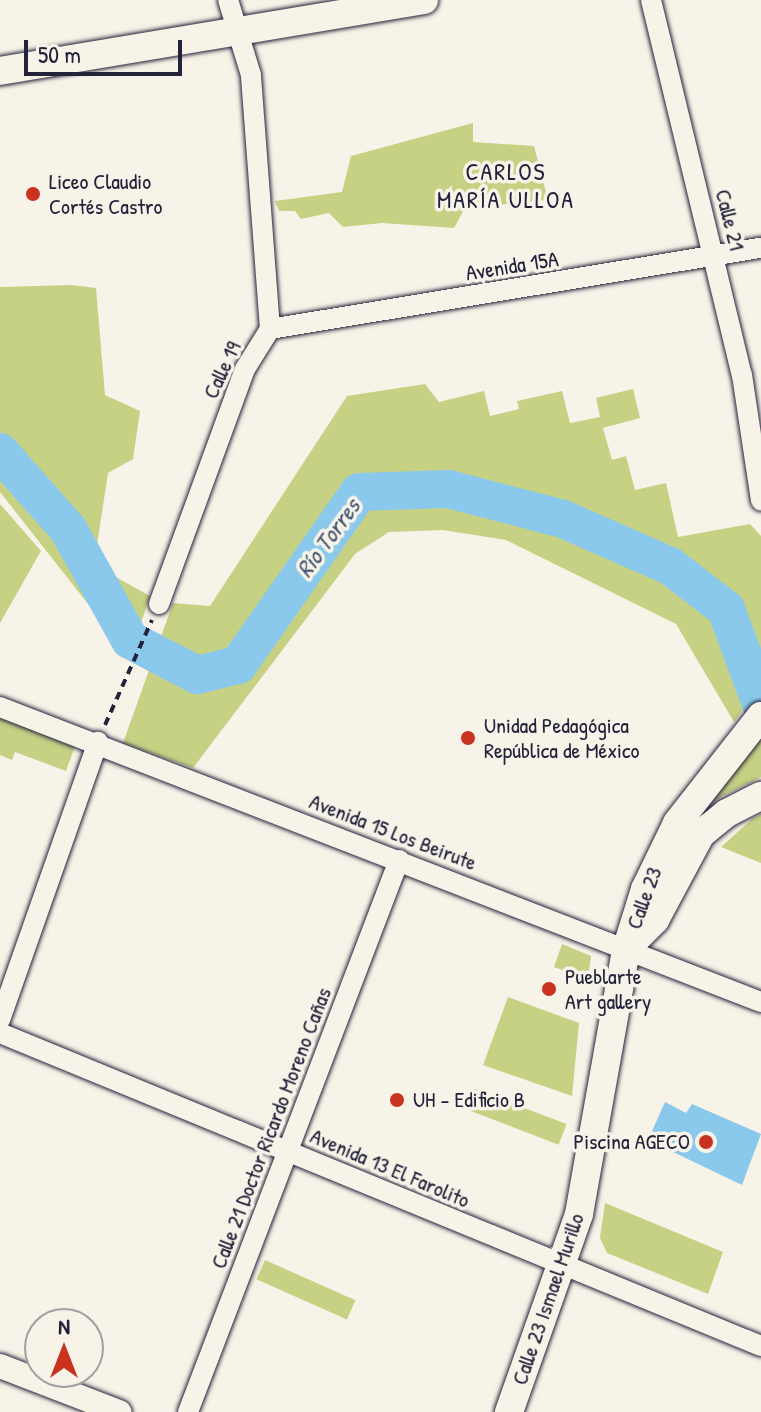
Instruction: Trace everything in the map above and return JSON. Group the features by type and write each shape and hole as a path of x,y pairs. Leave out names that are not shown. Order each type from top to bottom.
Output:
{"main road":[{"path":"0,71 424,0"},
{"name":"Calle 23","path":"626,950 658,857 709,782 761,716"},
{"name":"Calle 23","path":"626,950 655,920 701,834 727,813 761,796"},
{"name":"Calle 23 Ismael Murillo","path":"509,1412 563,1267 579,1214 626,950"}],"street":[{"name":"Calle 19","path":"159,604 245,369 270,329 251,75 228,0"},
{"name":"Calle 21","path":"651,0 742,375 761,501"},
{"name":"Avenida 15A","path":"270,329 761,248"},
{"name":"Avenida 15 Los Beirute","path":"4,707 761,1002"},
{"path":"0,1020 98,742"},
{"name":"Calle 21 Doctor Ricardo Moreno Cañas","path":"188,1412 399,860"},
{"name":"Avenida 13 El Farolito","path":"0,1033 761,1346"},
{"path":"0,1366 119,1412"}],"path":[{"path":"98,742 159,604"}],"green space":[{"path":"473,123 473,142 534,146 548,200 465,208 454,228 382,223 343,227 329,213 301,219 295,211 279,211 275,201 342,192 351,156"},
{"path":"71,285 96,288 105,395 140,411 133,459 108,473 94,565 150,596 133,647 114,637 0,492 0,287"},
{"path":"425,384 439,402 484,391 490,416 519,409 517,401 562,391 570,423 600,417 596,398 633,389 640,418 603,428 612,460 626,456 635,490 666,483 678,537 750,524 761,536 761,684 734,722 676,624 506,540 443,530 389,532 355,554 193,768 123,743 173,603 210,606 347,396"},
{"path":"0,504 41,551 0,623"},
{"path":"0,712 78,738 66,771 15,752 12,760 0,755"},
{"path":"761,739 761,777 708,803"},
{"path":"761,814 761,863 721,847 752,819"},
{"path":"562,944 591,956 588,979 554,967"},
{"path":"508,997 579,1023 572,1096 483,1065"},
{"path":"475,1089 566,1124 559,1145 467,1110"},
{"path":"605,1203 723,1252 708,1294 607,1253 600,1238"},
{"path":"265,1260 355,1300 347,1319 256,1279"}],"water":[{"name":"Piscina AGECO","path":"665,1102 686,1113 692,1104 761,1134 742,1185 648,1140"}],"waterway":[{"name":"Río Torres","path":"0,452 68,529 130,640 197,675 238,665 359,492 448,489 563,519 670,566 726,609 761,704"}],"place":[{"name":"Liceo Claudio Cortés Castro","path":"33,194"},
{"name":"Unidad Pedagógica República de México","path":"468,738"},
{"name":"Pueblarte Art gallery","path":"549,989"},
{"name":"UH - Edificio B","path":"397,1100"},
{"name":"Piscina AGECO","path":"706,1142"}],"district":[{"name":"CARLOS MARÍA ULLOA","path":"506,186"}]}
